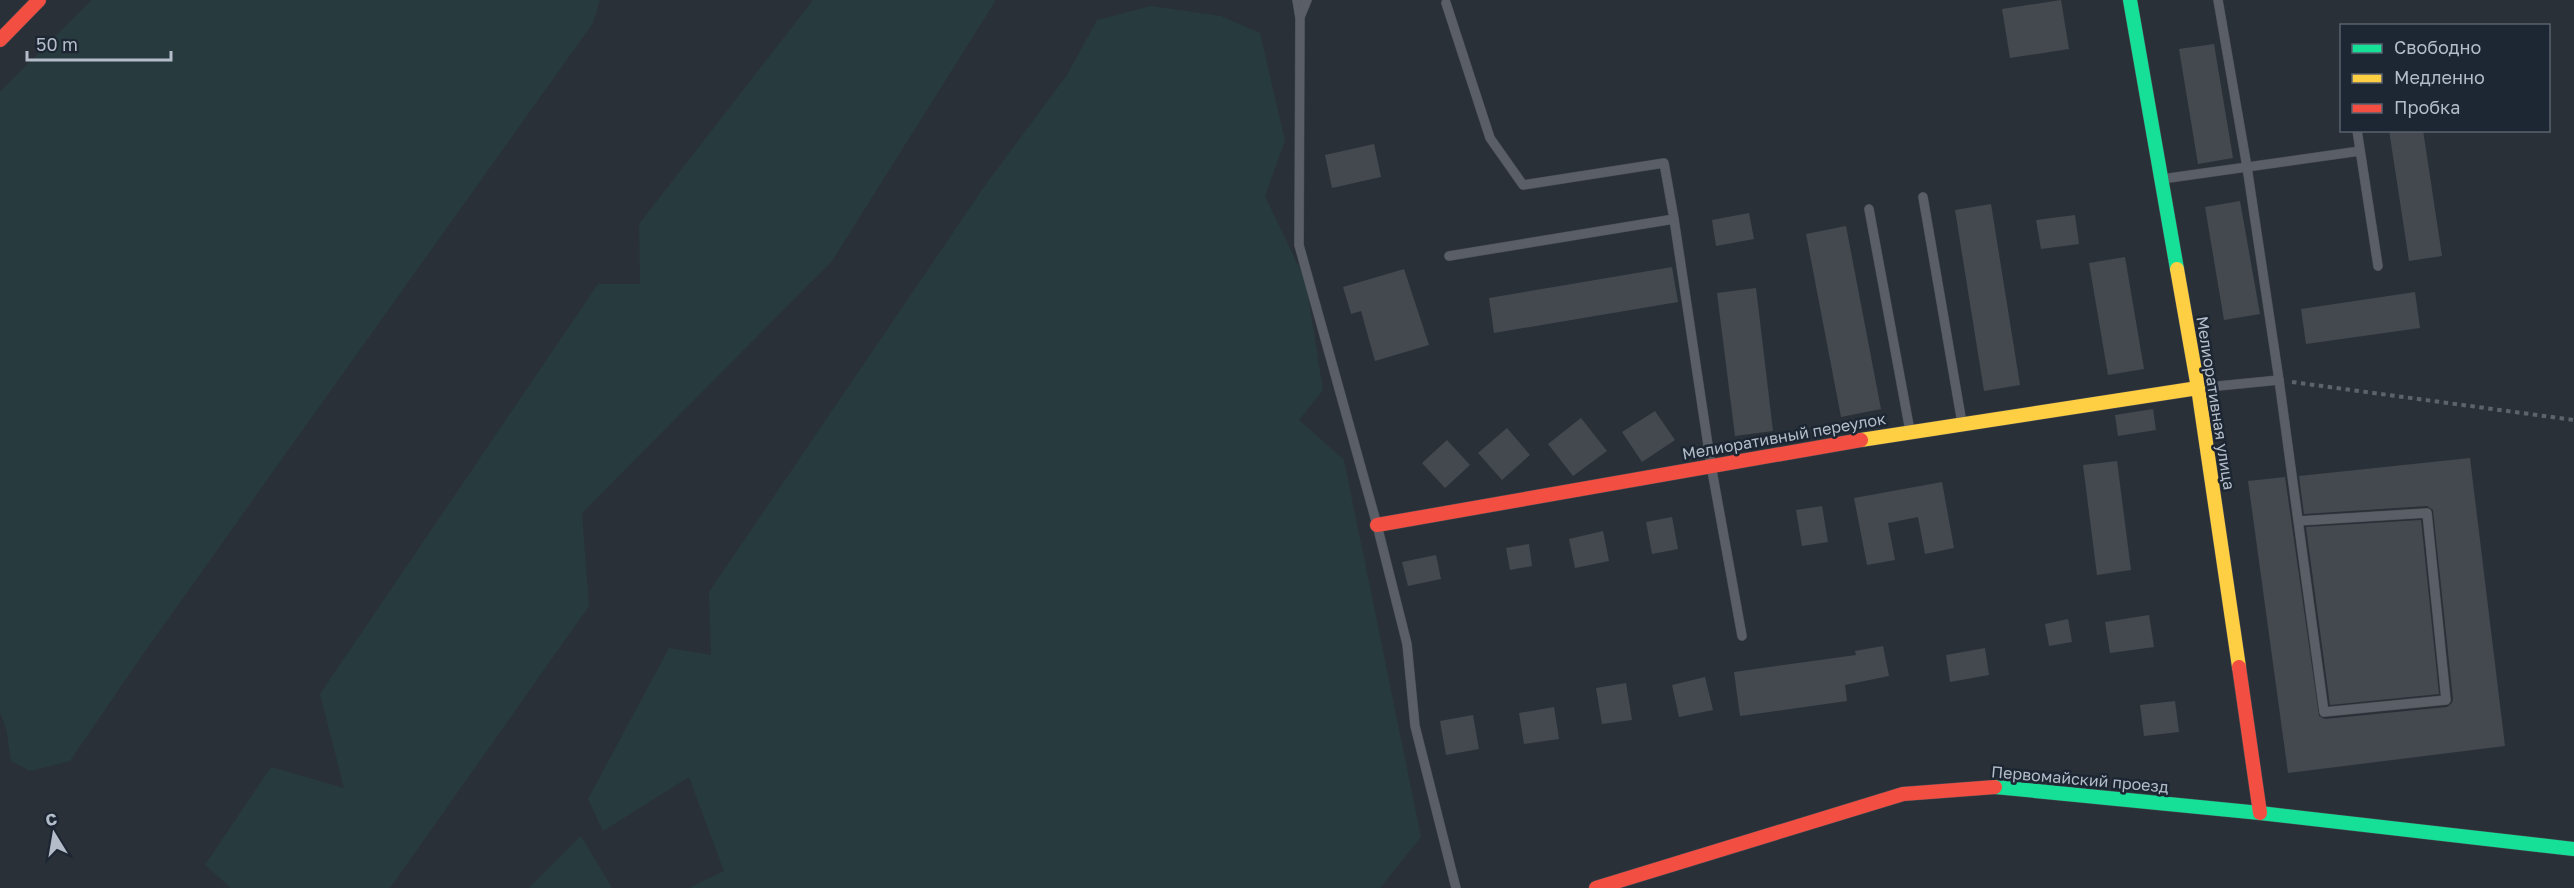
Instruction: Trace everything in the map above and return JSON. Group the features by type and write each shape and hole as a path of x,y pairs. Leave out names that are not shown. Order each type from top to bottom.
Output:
{"street":[{"path":"0,40 39,0"},
{"name":"Мелиоративная улица","path":"2131,0 2198,388 2260,813"},
{"name":"Мелиоративный переулок","path":"1377,525 1910,431 2198,388"},
{"name":"Первомайский проезд","path":"1596,888 1903,794 2005,786 2574,849"}],"lane":[{"path":"1297,0 1300,18 1299,245 1377,525 1407,644 1415,726 1456,888"},
{"path":"1300,18 1307,0"},
{"path":"2218,0 2247,167 2279,380 2298,521 2324,712 2446,700 2427,513 2298,521"},
{"path":"1446,3 1490,138 1523,185 1664,163 1711,465 1742,636"},
{"path":"2357,132 2378,266"},
{"path":"2162,179 2360,151"},
{"path":"1923,197 1962,423"},
{"path":"1869,209 1910,431"},
{"path":"1449,256 1674,219"},
{"path":"2198,388 2279,380"}],"path":[{"path":"2279,380 2574,420"}],"green space":[{"path":"92,0 600,0 593,23 143,654 70,761 30,771 11,761 6,728 0,713 0,92"},
{"path":"813,0 996,0 832,261 582,513 589,606 390,888 231,888 205,865 271,767 344,788 320,694 598,284 640,284 639,224"},
{"path":"1151,6 1221,16 1260,33 1285,141 1265,196 1306,282 1323,390 1299,420 1344,460 1421,837 1380,888 689,888 724,871 689,777 603,831 588,799 669,648 711,655 709,592 986,184 1067,75 1097,20"},
{"path":"581,836 612,888 530,888 530,887"}],"building":[{"path":"2061,0 2069,49 2010,58 2002,9"},
{"path":"2214,44 2233,158 2198,164 2179,49"},
{"path":"2389,132 2423,132 2442,256 2409,261"},
{"path":"1374,144 1381,177 1332,188 1325,155"},
{"path":"2240,201 2260,314 2224,320 2205,207"},
{"path":"1991,204 2020,385 1984,391 1955,210"},
{"path":"1749,213 1754,239 1716,246 1712,220"},
{"path":"2075,215 2079,244 2041,249 2036,220"},
{"path":"1846,226 1881,409 1841,417 1806,234"},
{"path":"2125,257 2144,369 2108,375 2089,263"},
{"path":"1672,267 1678,302 1494,333 1489,298"},
{"path":"1404,269 1429,345 1375,361 1361,311 1351,314 1343,287"},
{"path":"1756,288 1773,431 1735,436 1717,293"},
{"path":"2415,292 2420,328 2306,344 2301,309"},
{"path":"2153,409 2156,430 2118,436 2115,415"},
{"path":"1655,411 1675,440 1642,462 1622,432"},
{"path":"1581,418 1607,451 1573,476 1548,444"},
{"path":"1507,428 1530,455 1502,480 1478,453"},
{"path":"1447,440 1470,465 1445,488 1422,463"},
{"path":"2470,458 2505,746 2288,773 2248,481 2285,477 2319,716 2325,719 2447,707 2453,699 2433,510 2427,506 2304,514 2299,476"},
{"path":"2117,461 2131,570 2097,575 2083,465"},
{"path":"1942,482 1954,548 1925,554 1918,517 1888,523 1895,560 1867,565 1854,498"},
{"path":"1822,506 1828,542 1802,546 1796,510"},
{"path":"1672,517 1678,549 1652,554 1646,522"},
{"path":"2421,520 2439,694 2330,705 2306,527"},
{"path":"1603,531 1609,561 1575,568 1569,539"},
{"path":"1529,544 1532,566 1510,570 1506,548"},
{"path":"1436,555 1441,579 1408,586 1402,562"},
{"path":"2149,615 2154,647 2110,653 2105,622"},
{"path":"2068,619 2072,642 2049,646 2045,624"},
{"path":"1883,646 1889,676 1845,685 1847,701 1740,716 1734,672 1856,655 1855,651"},
{"path":"1985,648 1989,675 1950,682 1946,655"},
{"path":"1705,677 1713,710 1679,717 1672,685"},
{"path":"1626,683 1632,720 1602,724 1596,688"},
{"path":"2175,701 2179,732 2144,736 2140,705"},
{"path":"1554,707 1559,739 1524,744 1519,713"},
{"path":"1473,715 1479,749 1446,755 1440,721"}],"traffic: fast":[{"path":"2130,0 2177,269"},
{"path":"1995,787 2260,813 2574,849"}],"traffic: slow":[{"path":"2177,269 2198,388 2239,667"},
{"path":"1861,440 2198,388"}],"traffic: jam":[{"path":"0,40 39,0"},
{"path":"1377,525 1861,440"},
{"path":"2239,667 2260,813"},
{"path":"1596,888 1903,794 1995,787"}]}
